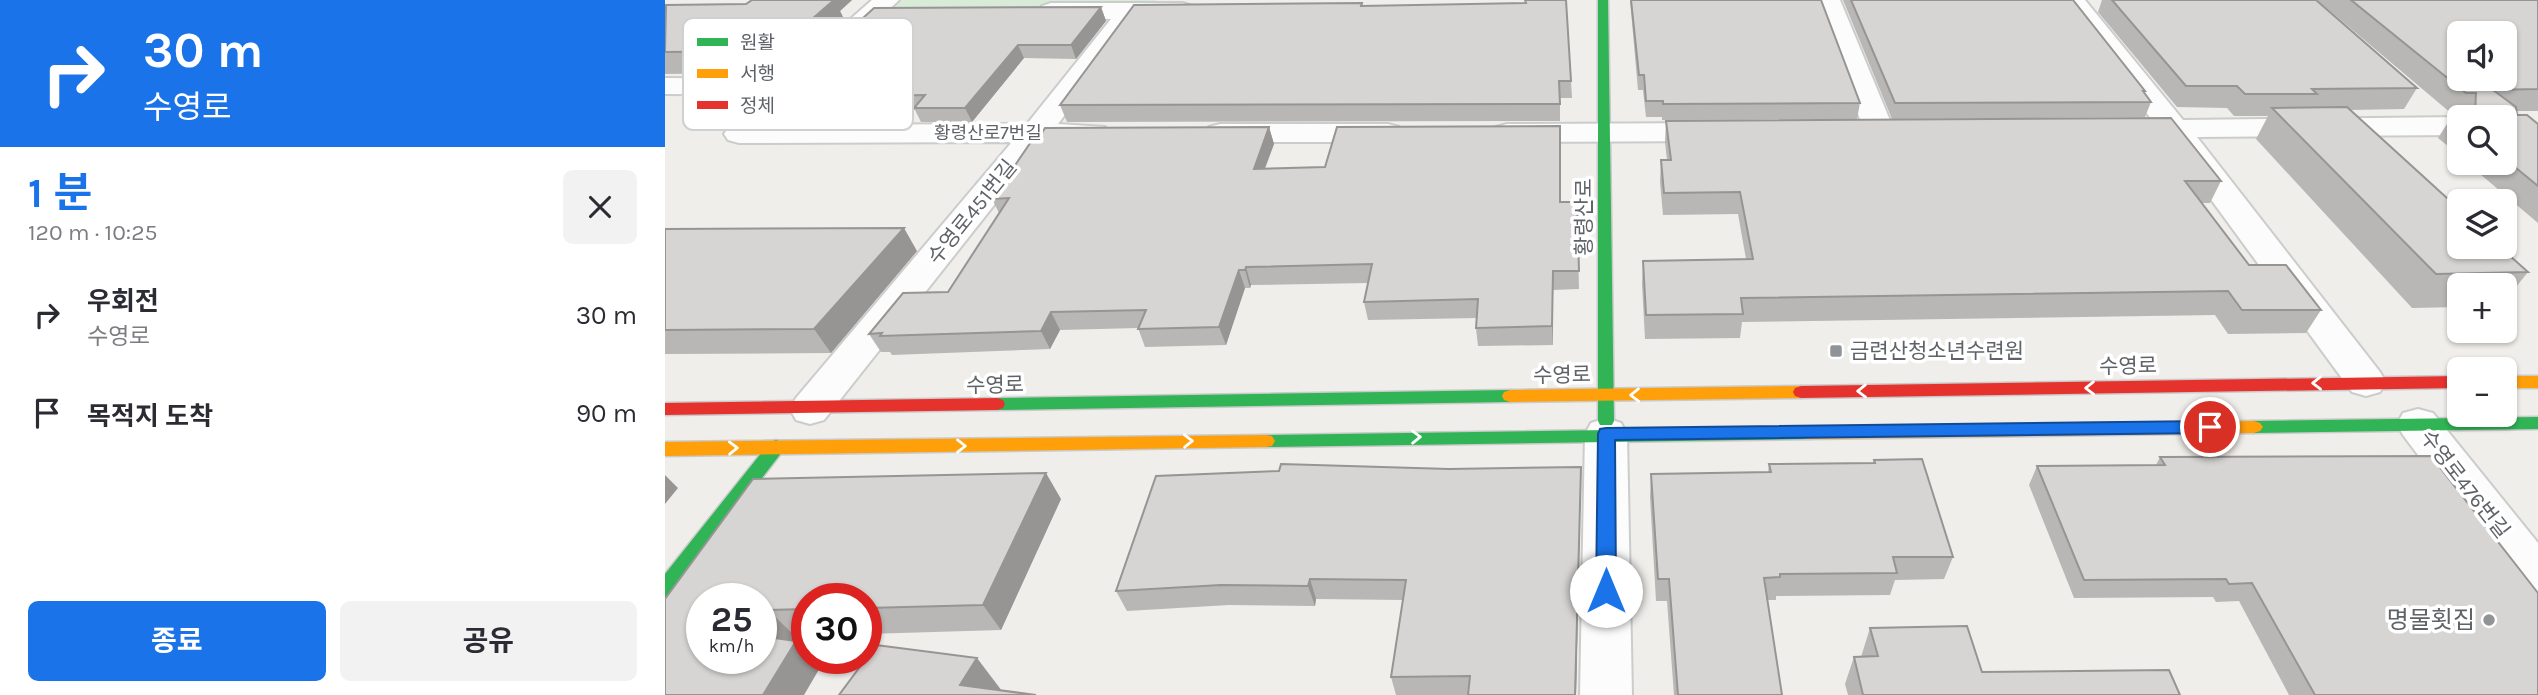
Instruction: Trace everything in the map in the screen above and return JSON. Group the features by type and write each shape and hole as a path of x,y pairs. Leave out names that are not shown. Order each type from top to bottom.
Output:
{"main road":[{"name":"황령산로","path":"1603,0 1606,414"},
{"name":"수영로","path":"665,449 776,447 2366,382 2447,382"},
{"path":"2517,382 2538,382"},
{"name":"수영로","path":"665,409 2538,423"},
{"path":"665,589 776,447"}],"street":[{"path":"1828,0 1879,130"},
{"path":"2072,0 2174,128 2366,382"},
{"path":"1032,11 1208,10"},
{"name":"수영로451번길","path":"810,409 1037,133 1130,11"},
{"path":"665,86 683,84"},
{"path":"2416,102 2447,123"},
{"path":"2094,129 2447,126"},
{"name":"황령산로7번길","path":"743,130 739,134 1120,133"},
{"path":"1480,133 1742,132"},
{"path":"1189,133 1411,133"},
{"path":"1606,414 1606,695"},
{"name":"수영로476번길","path":"2418,424 2538,578"}],"green space":[{"path":"895,0 1156,0 1151,8 899,10 892,3"}],"building":[{"path":"752,0 834,0 813,18 683,18 683,52 665,52 666,5 746,4"},
{"path":"1525,0 1566,0 1571,81 1559,81 1560,104 1060,105 1134,5 1362,3 1361,6 1526,3"},
{"path":"1631,0 1821,0 1860,103 1663,104 1663,101 1646,101 1644,75 1639,75"},
{"path":"1851,0 2073,0 2151,102 1895,103"},
{"path":"2112,0 2316,0 2417,88 2312,89 2317,94 2245,94 2237,86 2186,86"},
{"path":"2351,0 2538,0 2538,89 2517,89 2517,21 2447,21 2447,78"},
{"path":"1101,7 1071,45 1018,45 965,108 914,108 925,95 913,95 913,18 863,18 874,8"},
{"path":"2464,91 2494,91 2513,105 2475,105 2476,93"},
{"path":"2347,107 2447,198 2447,259 2513,259 2528,272 2436,274 2272,108"},
{"path":"2517,115 2527,115 2538,124 2538,186 2517,169"},
{"path":"2171,118 2221,181 2185,181 2249,265 2286,265 2321,310 2242,310 2228,291 1741,298 1743,314 1646,315 1643,261 1753,259 1740,192 1664,193 1661,160 1671,160 1666,121"},
{"path":"1560,126 1560,202 1577,202 1579,271 1553,271 1552,326 1476,328 1478,299 1364,302 1372,264 1246,267 1245,270 1239,270 1219,327 1138,329 1146,310 1051,312 1041,331 880,336 882,333 869,334 903,293 948,292 1009,198 992,199 1035,136 1040,136 1045,128 1269,127 1254,169 1325,167 1337,127"},
{"path":"904,228 814,329 665,330 665,229"},
{"path":"2431,456 2538,593 2538,695 2315,695 2252,583 2229,584 2226,579 2084,580 2037,466 2165,465 2160,457"},
{"path":"1922,459 1953,557 1893,557 1897,573 1780,574 1780,577 1764,578 1782,695 1678,695 1669,579 1658,579 1651,474 1771,472 1769,464 1875,463 1874,460"},
{"path":"1281,464 1449,469 1581,467 1575,695 1468,695 1470,676 1391,677 1406,580 1310,579 1308,586 1221,585 1116,591 1156,476 1279,471"},
{"path":"1046,473 983,605 882,608 882,583 791,583 791,609 777,610 777,583 686,583 686,674 776,674 763,695 665,695 665,599 753,479"},
{"path":"1967,626 1982,672 2169,670 2180,695 1863,695 1854,657 1878,656 1870,628"},
{"path":"777,638 791,640 791,649 777,672"},
{"path":"882,646 977,658 960,685 1036,695 839,695 855,674 882,674"}],"traffic: fast":[{"path":"1603,0 1606,421"},
{"path":"997,404 1510,396"},
{"path":"2254,427 2538,423"},
{"path":"1266,441 1808,433"},
{"path":"665,589 776,447"}],"traffic: slow":[{"path":"2517,382 2538,382"},
{"path":"1510,396 1801,392"},
{"path":"1808,433 2254,427"},
{"path":"665,449 1266,441"}],"traffic: jam":[{"path":"1801,392 2447,382"},
{"path":"665,409 997,404"}],"place":[{"name":"금련산청소년수련원","path":"1836,351"},
{"name":"명물횟집","path":"2489,620"}],"route":[{"path":"1606,591 1606,434 2210,427"}]}
